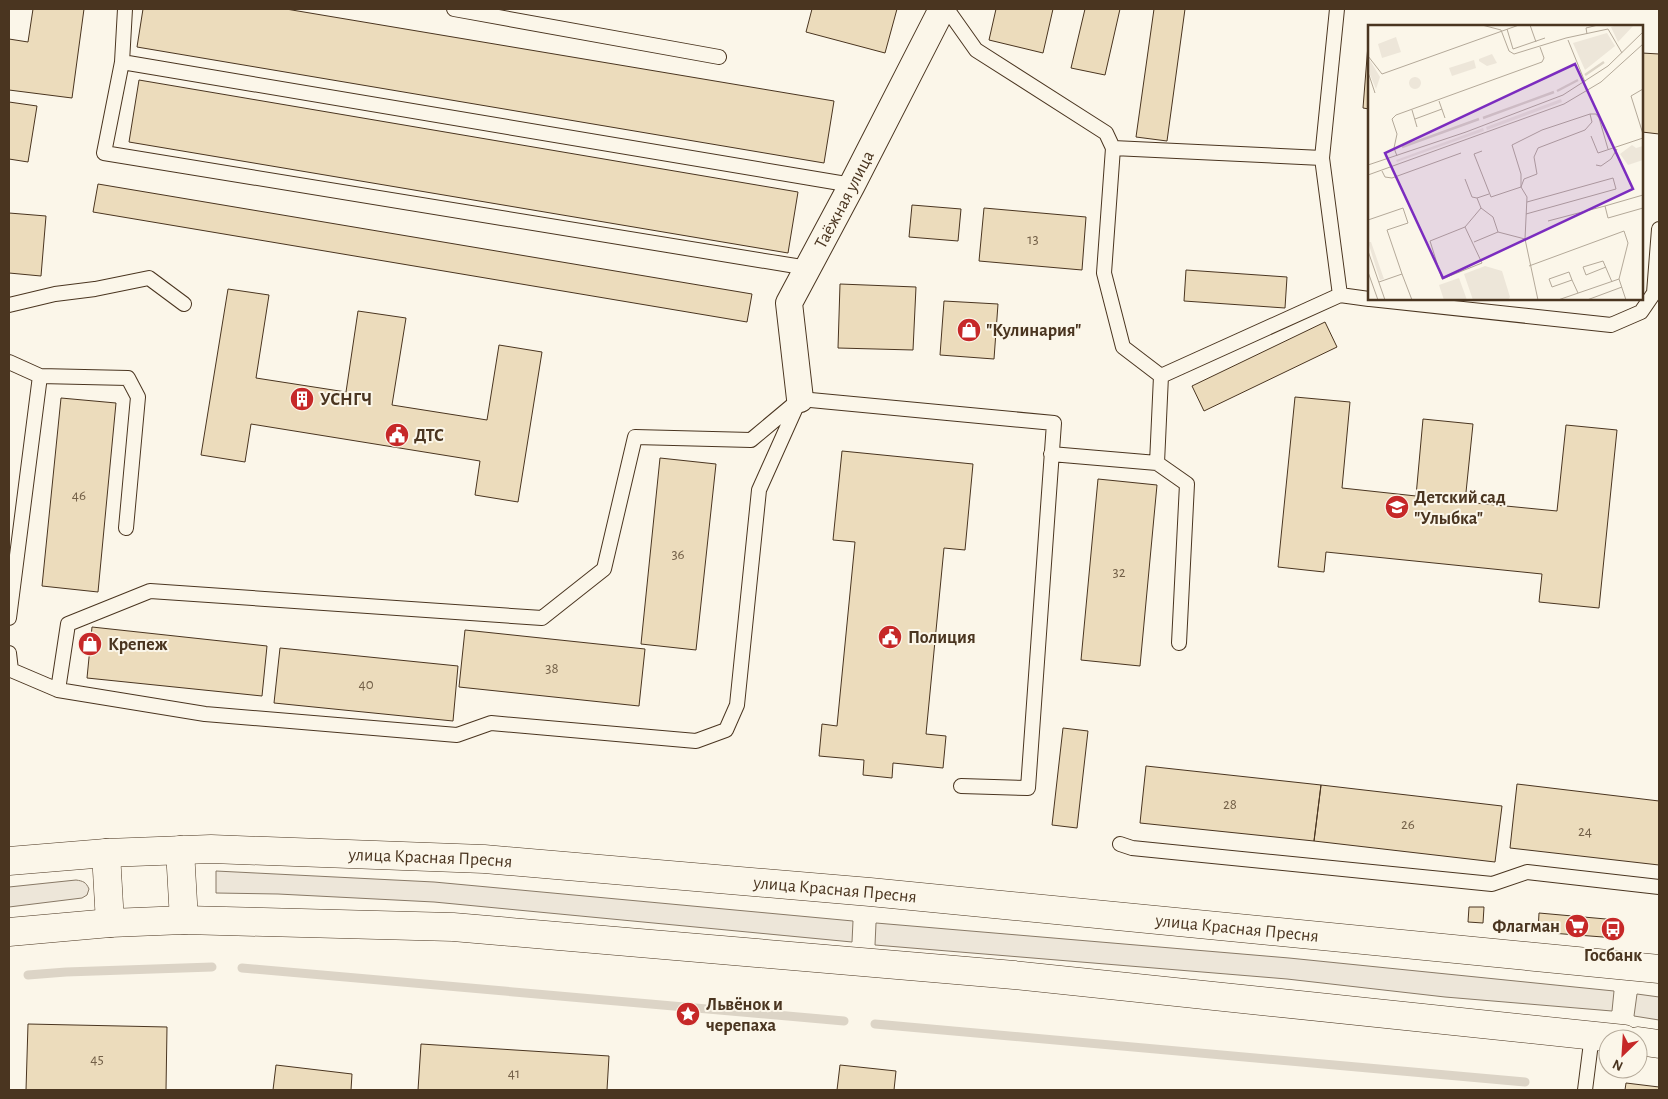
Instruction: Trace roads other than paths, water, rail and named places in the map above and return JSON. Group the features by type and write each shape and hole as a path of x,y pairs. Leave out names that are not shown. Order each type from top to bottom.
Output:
{"street":[{"name":"Таёжная улица","path":"800,399 789,303 942,9"},
{"name":"улица Красная Пресня","path":"9,861 106,853 180,850 484,859 878,893 1659,969"},
{"path":"180,850 184,920"},
{"path":"106,853 110,923"},
{"path":"9,932 110,923 184,920 453,927 1014,975 1598,1036"}],"lane":[{"path":"125,9 122,62 104,153 808,268"},
{"path":"454,9 719,57"},
{"path":"947,9 976,50 1106,133 1113,148 1104,273 1123,347 1161,376"},
{"path":"1338,9 1322,158 1340,296"},
{"path":"122,62 852,185"},
{"path":"1113,148 1322,158"},
{"path":"1379,300 1611,325 1641,312 1654,293 1659,229"},
{"path":"9,305 55,294 95,289 149,278 184,304"},
{"path":"1161,376 1340,296 1368,299"},
{"path":"9,362 40,376 128,378 138,397 126,528"},
{"path":"9,618 40,376"},
{"path":"1157,462 1161,376"},
{"path":"9,653 10,670 58,690 204,714 457,735 492,723 696,741 726,730 737,705 759,490 800,399"},
{"path":"58,690 68,624 150,591 542,618 604,569 635,437 752,440 800,399 1054,423 1028,788 961,786"},
{"path":"1051,454 1157,462 1187,484 1178,643"},
{"path":"1120,844 1132,848 1492,884 1527,872 1659,887"},
{"path":"1585,1090 1592,1035"}],"waterway":[{"path":"28,975 212,967"},
{"path":"242,968 844,1021"},
{"path":"875,1024 1525,1082"}],"place":[{"name":"\"Кулинария\"","path":"969,330"},
{"name":"УСНГЧ","path":"302,399"},
{"name":"ДТС","path":"397,435"},
{"name":"Детский сад \"Улыбка\"","path":"1397,507"},
{"name":"Полиция","path":"890,637"},
{"name":"Крепеж","path":"90,644"},
{"name":"Флагман","path":"1577,926"},
{"name":"Госбанк","path":"1613,929"},
{"name":"Львёнок и черепаха","path":"688,1014"}]}
